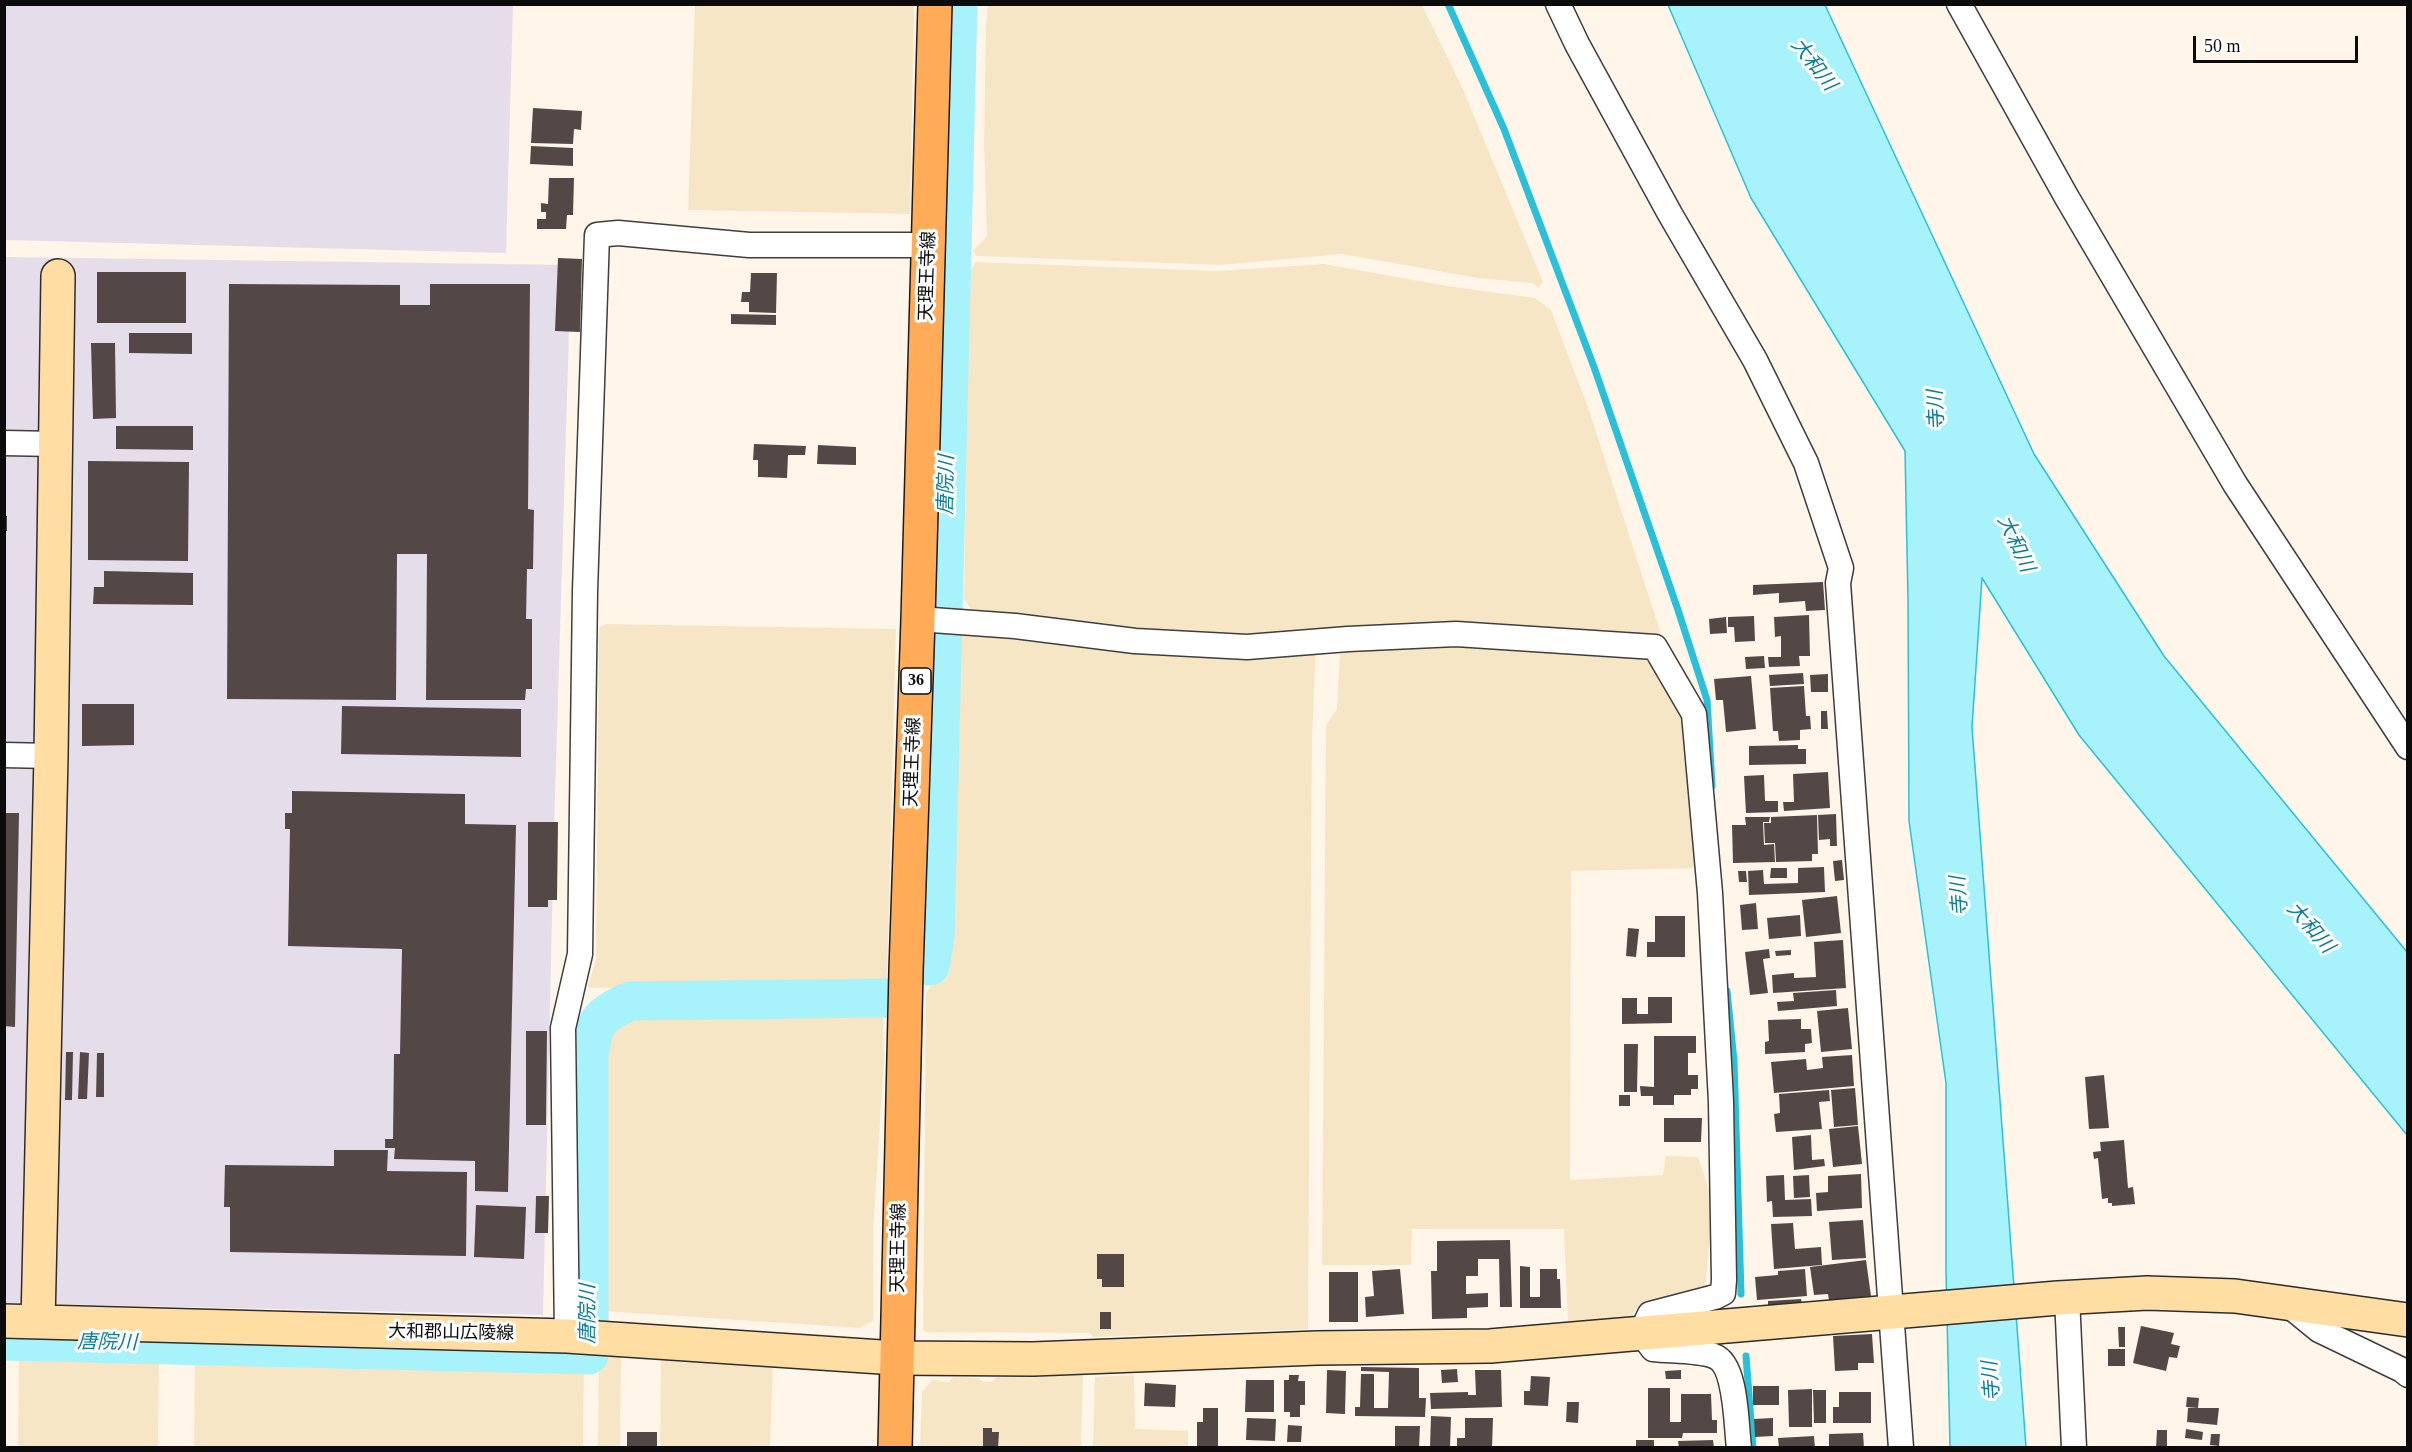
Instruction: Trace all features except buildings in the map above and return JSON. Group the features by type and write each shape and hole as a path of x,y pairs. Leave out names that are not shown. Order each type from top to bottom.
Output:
{"main road":[{"name":"天理王寺線","path":"895,1448 906,971 935,4"}],"street":[{"path":"1558,4 1577,44 1670,214 1755,360 1806,463 1841,568 1838,583 1891,1286 1895,1312 1901,1448"},
{"path":"1959,4 2066,196 2235,484 2408,747"},
{"path":"567,1336 563,1028 580,954 585,591 597,236 618,233 749,245 929,245"},
{"path":"38,1322 51,756 58,276"},
{"path":"4,443 56,444"},
{"path":"918,619 1015,626 1135,641 1247,647 1456,634 1655,647 1694,714 1710,893 1721,1102 1724,1280 1723,1293 1715,1297 1650,1314 1641,1333 1653,1349 1714,1356 1725,1362 1731,1377 1738,1448"},
{"path":"4,755 51,756"},
{"name":"大和郡山広陵線","path":"4,1321 567,1336 896,1358 1033,1359 1317,1348 1490,1346 2147,1293 2235,1296 2407,1318"},
{"path":"2063,1298 2074,1448"},
{"path":"2284,1302 2319,1330 2408,1375"}],"shaded area":[{"path":"5,4 513,5 506,253 5,240"},
{"path":"695,5 914,5 910,214 688,210"},
{"path":"988,5 1422,5 1462,87 1543,282 1539,288 1532,283 1478,278 1342,254 1220,265 977,256 973,251 987,236 984,145"},
{"path":"5,257 571,265 554,830 543,1315 5,1303"},
{"path":"976,262 1217,271 1324,264 1447,286 1535,298 1551,310 1589,410 1660,631 1659,634 1414,623 1266,634 1111,628 971,609 964,599 969,273"},
{"path":"606,624 896,629 887,980 884,984 591,988 588,986 596,960 599,627"},
{"path":"963,630 1316,648 1312,737 1308,1329 1093,1337 1090,1333 926,1332 923,1329 926,994 943,966 951,933 960,635"},
{"path":"1420,645 1647,654 1682,717 1698,868 1571,871 1570,1180 1663,1175 1666,1156 1698,1157 1713,1202 1705,1288 1640,1304 1631,1318 1568,1321 1564,1229 1412,1229 1411,1265 1322,1265 1326,725 1337,709 1340,649"},
{"path":"883,1014 884,1060 873,1232 873,1321 860,1328 602,1311 602,1275 607,1273 607,1042 614,1029 633,1017"},
{"path":"19,1346 159,1352 158,1447 18,1447"},
{"path":"195,1353 584,1363 583,1447 194,1447"},
{"path":"599,1353 621,1354 620,1447 598,1448"},
{"path":"661,1356 773,1365 770,1447 660,1448"},
{"path":"1083,1375 1081,1447 920,1448 922,1392 932,1380 949,1382 953,1377 979,1378 983,1382 991,1382 996,1377"},
{"path":"1134,1375 1135,1429 1188,1431 1188,1447 1093,1447 1095,1377"}],"water":[{"path":"1668,5 1825,5 2034,454 2164,656 2407,952 2407,1135 2079,735 1982,578 1972,727 2026,1447 1950,1447 1946,1271 1946,1083 1909,821 1905,451 1751,198"}],"waterway":[{"name":"唐院川","path":"930,966 935,938 958,4"},
{"path":"1448,4 1504,129 1594,367 1678,610 1707,700 1712,786"},
{"path":"1727,991 1734,1061 1741,1294"},
{"name":"唐院川","path":"4,1341 589,1355 589,1057 595,1028 599,1021 611,1011 630,1001 886,998"},
{"path":"1746,1356 1753,1448"}],"water label":[{"name":"大和川","path":"1813,65"},
{"name":"寺川","path":"1937,410"},
{"name":"大和川","path":"2015,544"},
{"name":"寺川","path":"1960,896"},
{"name":"大和川","path":"2310,928"},
{"name":"寺川","path":"1992,1381"}]}
